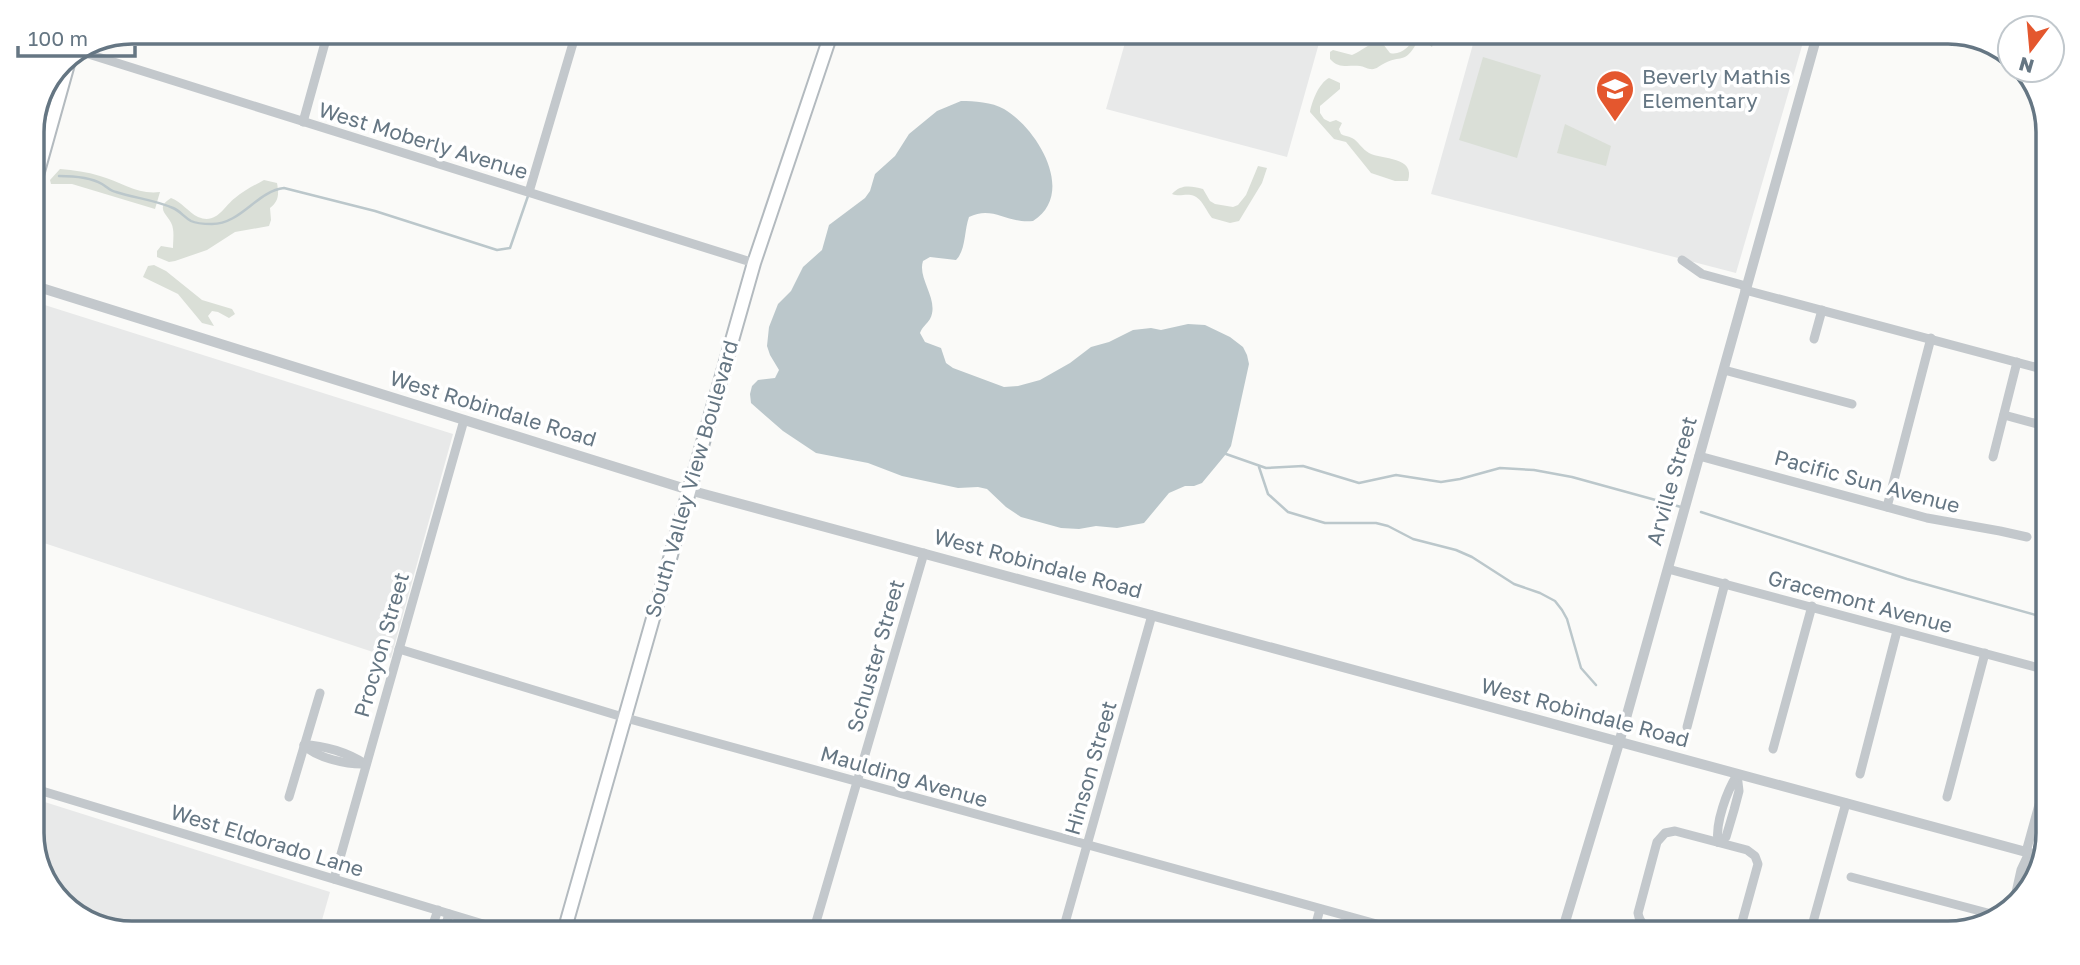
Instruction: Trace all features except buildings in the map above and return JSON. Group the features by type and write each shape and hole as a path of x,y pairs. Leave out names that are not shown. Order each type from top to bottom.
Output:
{"main road":[{"name":"South Valley View Boulevard","path":"567,921 754,263 823,44"},
{"path":"44,150 65,75"}],"street":[{"path":"303,122 325,44"},
{"path":"529,192 573,44"},
{"name":"Arville Street","path":"1565,921 1619,743 1814,44"},
{"name":"West Moberly Avenue","path":"90,55 754,263"},
{"path":"1682,260 1702,274 1746,288 2036,367"},
{"name":"West Robindale Road","path":"44,289 689,490 2032,854"},
{"path":"1814,339 1822,310"},
{"path":"1887,506 1931,338"},
{"path":"1993,457 2017,362"},
{"path":"1724,370 1852,404"},
{"path":"2004,415 2036,424"},
{"name":"Procyon Street","path":"334,879 464,420"},
{"name":"Pacific Sun Avenue","path":"1699,456 1927,518 2027,537"},
{"name":"Schuster Street","path":"816,921 924,553"},
{"name":"Gracemont Avenue","path":"1668,569 2036,667"},
{"path":"1687,727 1725,583"},
{"path":"1773,750 1812,607"},
{"name":"Hinson Street","path":"1066,921 1152,615"},
{"path":"1860,774 1897,631"},
{"name":"Maulding Avenue","path":"399,649 626,718 1365,921"},
{"path":"1947,797 1985,653"},
{"path":"289,797 320,693"},
{"path":"304,745 310,752 352,765 366,764"},
{"path":"1718,842 1726,837 1734,810 1739,791 1737,774"},
{"name":"West Eldorado Lane","path":"44,792 473,921"},
{"path":"1813,921 1846,803"},
{"path":"2017,888 2021,870 2032,854 2036,830"},
{"path":"1640,921 1637,913 1657,842 1665,833 1675,831 1747,850 1755,856 1758,864 1743,921"},
{"path":"1852,877 1986,912"},
{"path":"1317,921 1320,909"},
{"path":"434,921 438,911"},
{"path":"447,921 449,914"}],"shaded area":[{"path":"1125,44 1319,44 1287,157 1106,109"},
{"path":"1374,44 1383,44 1394,54 1410,44 1416,44 1405,57 1374,69 1340,65 1330,59 1330,52 1333,50 1352,55"},
{"name":"Beverly Mathis Elementary","path":"1473,44 1803,44 1736,273 1431,194"},
{"path":"1483,57 1541,75 1517,158 1459,140"},
{"path":"1329,78 1340,83 1340,89 1320,106 1324,119 1342,123 1339,129 1341,134 1354,139 1369,153 1403,163 1409,173 1408,181 1395,181 1371,173 1346,142 1334,139 1310,112 1319,88"},
{"path":"961,101 983,102 1004,109 1017,118 1039,145 1047,162 1052,178 1052,194 1046,209 1033,221 985,213 969,217 963,246 956,260 930,257 923,261 923,275 931,297 932,312 920,333 925,342 941,348 946,363 1004,387 1018,386 1040,380 1091,347 1109,342 1133,330 1161,330 1188,324 1205,325 1230,337 1243,347 1247,355 1249,364 1231,446 1202,483 1169,493 1144,523 1117,528 1096,526 1079,529 1061,528 1021,517 987,489 958,488 902,476 868,463 816,453 783,431 751,403 752,386 758,380 775,378 779,370 767,346 769,327 778,304 791,291 803,267 822,250 829,225 865,198 875,174 895,156 909,134 937,111"},
{"path":"1565,124 1611,146 1606,166 1557,153"},
{"path":"1258,166 1267,168 1262,183 1239,221 1230,223 1212,218 1195,196 1172,194 1183,187 1199,188 1203,189 1215,204 1233,207 1246,195"},
{"path":"60,169 95,175 144,192 160,192 155,209 72,184 51,184 50,180"},
{"path":"264,180 277,183 278,187 277,200 270,208 269,226 235,232 207,250 175,261 169,262 157,257 161,246 173,248 172,224 163,210 163,206 171,198 198,217 210,219 238,195"},
{"path":"154,265 166,271 202,300 232,309 235,314 229,318 212,311 208,316 214,326 202,323 178,294 143,277 148,266"},
{"path":"44,305 453,434 391,658 44,543"},
{"path":"44,802 330,892 322,921 132,921 114,920 98,915 78,903 66,891 48,862 44,839"}],"waterway":[{"path":"59,176 92,180 114,191 166,205 191,221 204,224 222,223 232,219 265,195 284,188 375,211 497,250 510,248 528,196"},
{"path":"1226,454 1266,468 1303,466 1359,483 1396,475 1441,482 1500,468 1534,470 1572,477 1681,507"},
{"path":"1259,467 1268,494 1288,512 1325,523 1376,523 1388,526 1413,539 1472,557 1514,584 1555,601 1567,619 1581,668 1596,685"},
{"path":"1701,512 1907,579 2036,615"}],"place":[{"name":"Beverly Mathis Elementary","path":"1615,123"}]}
